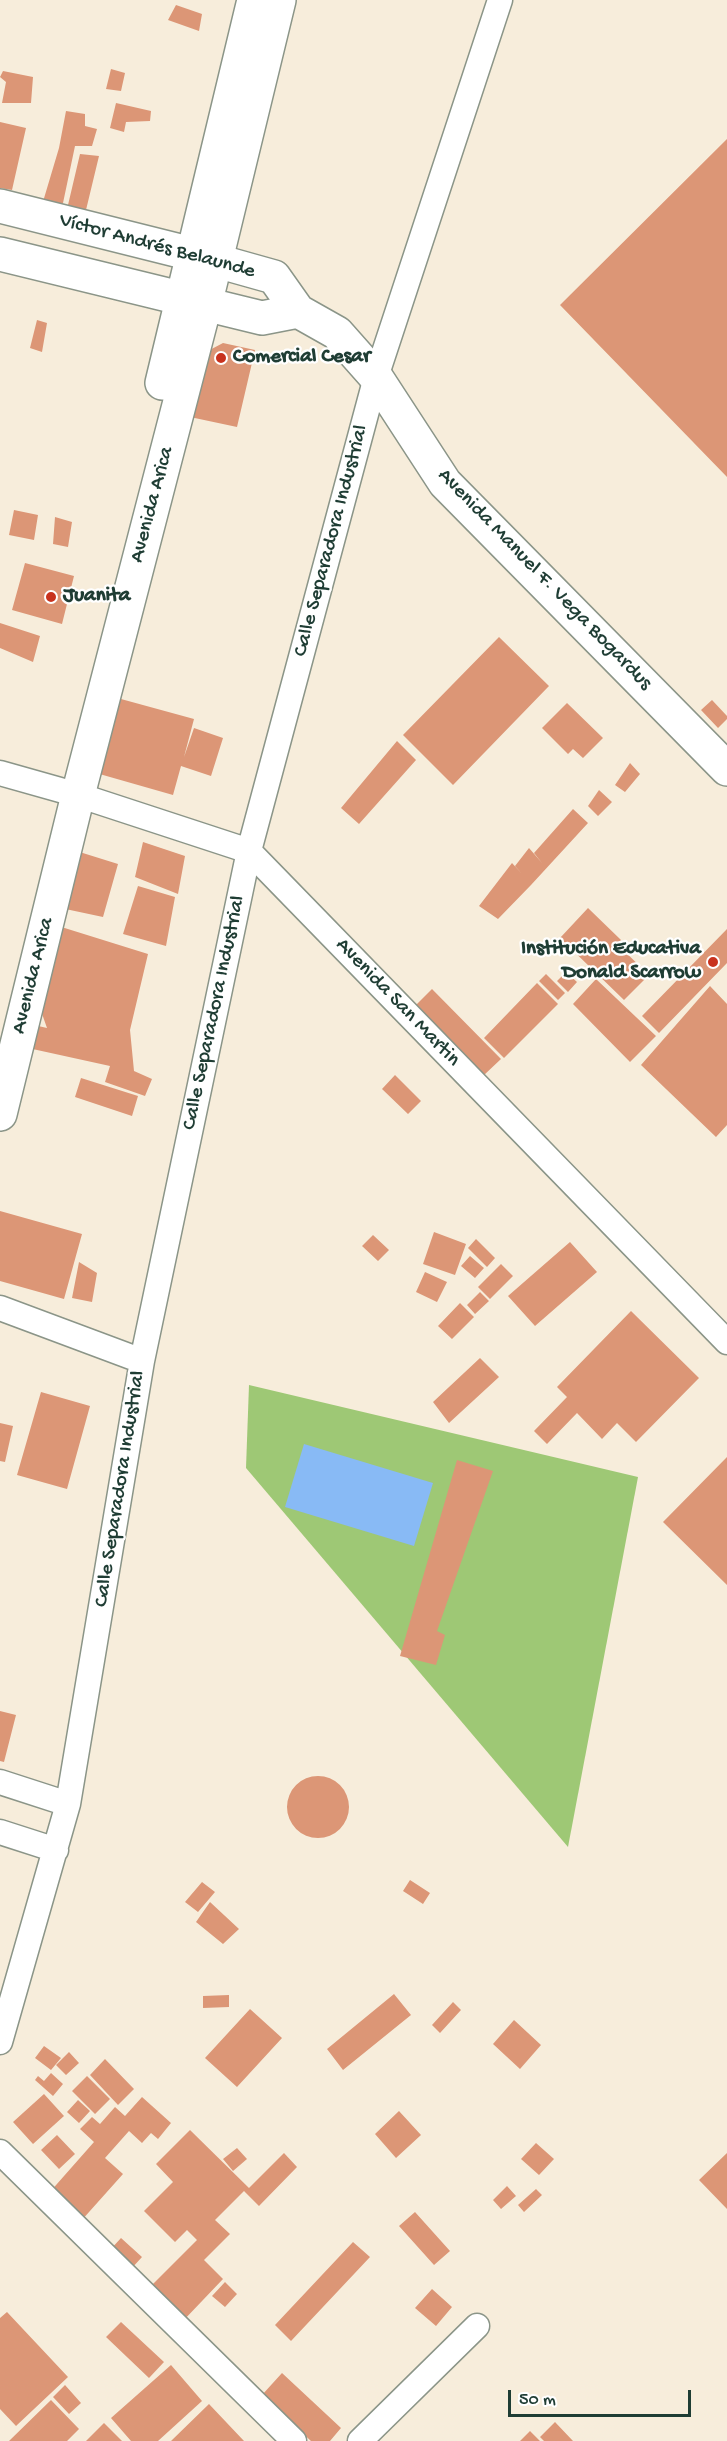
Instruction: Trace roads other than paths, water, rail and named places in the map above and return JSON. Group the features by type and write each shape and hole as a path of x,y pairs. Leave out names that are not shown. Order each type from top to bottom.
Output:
{"street":[{"name":"Avenida Arica","path":"0,1042 70,793 194,302 254,0"},
{"name":"Avenida Arica","path":"204,258 279,0"},
{"name":"Calle Separadora Industrial","path":"0,2042 68,1804 142,1361 249,851 376,377 500,0"},
{"name":"Víctor Andrés Belaunde","path":"0,206 274,277 298,311 337,333 376,377"},
{"name":"Víctor Andrés Belaunde","path":"0,254 262,318 298,311"},
{"name":"Avenida Manuel F. Vega Bogardus","path":"376,377 445,483 727,769"},
{"name":"Avenida San Martin","path":"0,773 70,793 249,851 727,1342"},
{"name":"Avenida Arica","path":"0,1114 70,793"},
{"path":"2,1310 142,1361"},
{"path":"0,1782 68,1804"},
{"path":"0,1832 56,1850"},
{"path":"0,2152 294,2441"},
{"path":"360,2441 477,2326"}],"water":[{"path":"304,1444 433,1483 414,1546 285,1507"}],"place":[{"name":"Comercial Cesar","path":"221,358"},
{"name":"Juanita","path":"51,597"},
{"name":"Institución Educativa Donald Scarrow","path":"713,962"}]}
